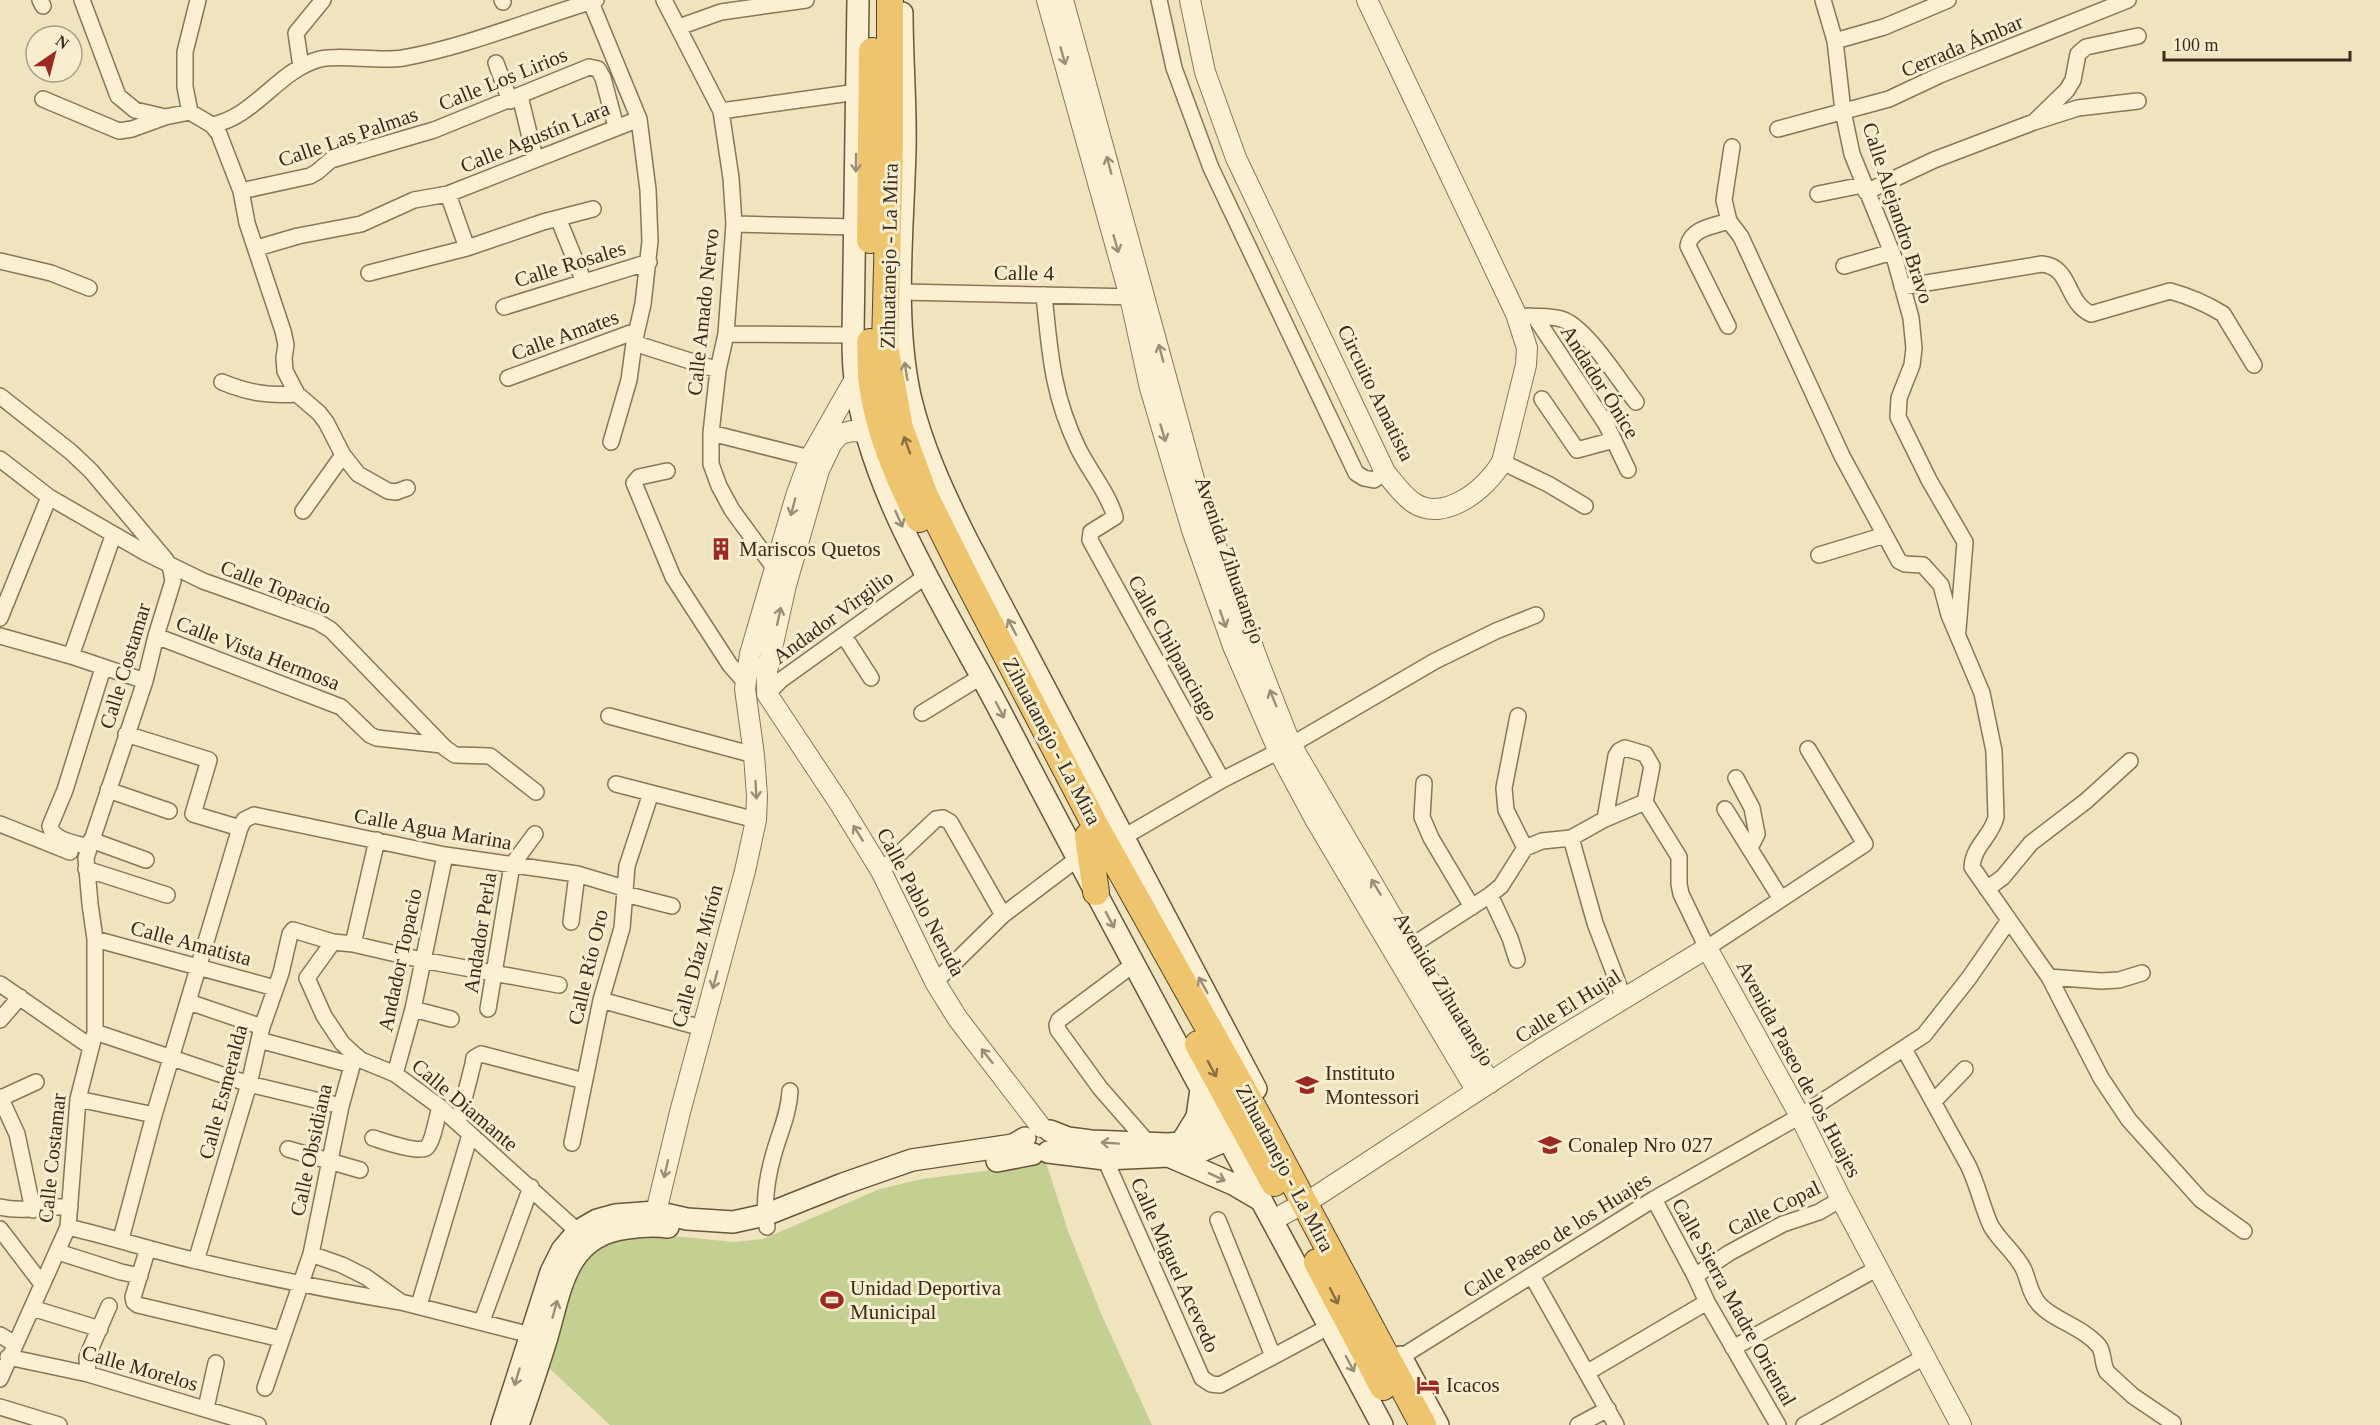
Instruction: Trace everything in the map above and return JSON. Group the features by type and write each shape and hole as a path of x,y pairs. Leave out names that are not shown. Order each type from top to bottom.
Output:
{"highway":[{"name":"Zihuatanejo - La Mira","path":"873,0 869,319 872,385 880,422 898,477 1082,847 1247,1121 1295,1207 1404,1425"},
{"name":"Zihuatanejo - La Mira","path":"890,0 898,146 885,346 900,428 925,496 970,586 1247,1121"},
{"path":"1082,847 1096,892"},
{"name":"Zihuatanejo - La Mira","path":"1295,1207 1361,1296 1423,1425"}],"main road":[{"path":"858,0 853,336 855,379 867,432 897,517 926,576 1082,847"},
{"path":"903,0 898,146 902,347 911,397 935,474 967,540 1122,838 1209,997 1247,1121 1262,1201"},
{"path":"1096,892 1201,1089 1247,1121"},
{"path":"1176,1150 1197,1118 1201,1089"},
{"path":"1040,1141 1105,1159 1176,1150 1247,1121"},
{"path":"583,1236 653,1225 725,1235 745,1233 843,1184 912,1167 950,1162 1013,1145 1040,1141 1068,1138 1149,1144 1176,1150 1262,1201 1295,1207 1330,1326 1383,1425"},
{"path":"519,1425 551,1272 562,1250 583,1236 597,1220 615,1215 656,1212 716,1223 766,1221"},
{"path":"1361,1296 1401,1357 1438,1425"},
{"path":"502,1425 538,1337"}],"street":[{"path":"81,0 118,96 135,110 165,117"},
{"path":"190,112 185,87 185,52 198,0"},
{"path":"301,67 296,33 323,0"},
{"name":"Calle Amado Nervo","path":"664,0 721,111 731,178 734,224 726,334 718,370 711,433 711,464 718,486 732,510 781,577"},
{"path":"678,27 721,12 806,0"},
{"name":"Avenida Zihuatanejo","path":"1047,0 1201,505 1285,748 1316,821 1483,1087"},
{"name":"Avenida Zihuatanejo","path":"1063,0 1138,297"},
{"path":"1160,0 1174,68 1210,168 1356,472 1364,478 1374,480 1386,472"},
{"name":"Circuito Amatista","path":"1190,0 1205,72 1236,158 1386,472 1404,495 1415,504 1430,509 1455,504 1469,496 1494,475 1502,462 1526,365 1526,315 1367,0"},
{"name":"Calle Alejandro Bravo","path":"1823,0 1835,41 1843,111 1852,153 1892,252 1911,318 1914,348 1912,365 1899,398 1898,417 1929,480 1965,542 1958,636"},
{"path":"1835,41 1884,27 1948,0"},
{"name":"Cerrada Ámbar","path":"1778,129 1889,99 1940,75 2128,0"},
{"path":"212,125 226,123 301,67 322,59 399,59 429,53 592,1 639,119 648,190 651,241 629,381 611,442"},
{"path":"2034,122 2067,90 2073,80 2078,54 2086,47 2138,36"},
{"path":"496,63 515,99 535,158"},
{"name":"Calle Los Lirios","path":"434,130 589,67 598,69 603,78 616,127"},
{"path":"721,111 857,92"},
{"path":"43,99 119,131 190,112 212,125 219,134 241,191 247,223 283,331 286,345 285,371 297,394 326,422 343,455 358,474 388,491 396,492 407,488"},
{"path":"1818,194 1865,188 2034,122 2078,108 2138,101"},
{"name":"Calle Agustín Lara","path":"257,248 298,236 362,224 414,200 448,194 639,119"},
{"name":"Calle Las Palmas","path":"241,191 310,176 331,160 434,130"},
{"path":"1732,147 1724,200 1729,221 1742,237 1842,456 1899,561 1905,564 1923,565 1941,585 1949,615 1982,693 1995,751 1996,817 1994,826 1973,855 1972,867 2049,976 2102,1078 2129,1120 2201,1200 2244,1231"},
{"path":"1210,168 1236,158"},
{"path":"448,194 467,248"},
{"path":"369,273 467,248 592,209"},
{"path":"558,218 584,282"},
{"path":"1728,326 1688,246 1689,239 1696,232 1729,221"},
{"path":"734,224 855,227"},
{"path":"1844,266 1892,252"},
{"path":"0,261 51,273 89,288"},
{"name":"Calle Rosales","path":"504,307 649,262"},
{"path":"1902,287 2042,264 2051,265 2060,271 2076,303 2091,314 2170,291 2223,314 2254,365"},
{"name":"Calle 4","path":"901,292 1138,297"},
{"name":"Calle Chilpancingo","path":"1044,295 1052,372 1062,410 1078,448 1115,517 1089,536 1095,551 1222,780"},
{"path":"1526,315 1567,321 1586,337 1636,402"},
{"name":"Andador Ónice","path":"1526,315 1606,424 1628,470"},
{"path":"726,334 853,336"},
{"name":"Calle Amates","path":"508,378 635,337 718,370"},
{"path":"767,694 767,671 796,496 810,458 855,379"},
{"path":"222,382 248,392 297,394"},
{"path":"0,396 71,452 91,471 170,565"},
{"path":"1542,399 1577,450 1614,440"},
{"path":"781,577 819,470 832,444 840,434 852,431 867,432"},
{"path":"711,433 810,458"},
{"path":"303,511 343,455"},
{"name":"Calle Topacio","path":"0,459 49,497 113,536 203,581 318,622 331,630 454,755 490,756 536,792"},
{"path":"1502,462 1548,484 1585,506"},
{"path":"667,471 639,477 634,483 673,577 720,652 745,682"},
{"path":"0,618 49,497"},
{"path":"1819,555 1886,535"},
{"path":"71,656 113,536"},
{"name":"Calle Costamar","path":"0,1379 68,1227 78,1099 93,1040 95,939 88,854 145,681 173,581 170,565"},
{"name":"Andador Virgilio","path":"767,694 781,680 926,576"},
{"name":"Calle Díaz Mirón","path":"656,1212 702,1028 745,871 756,820 754,755 745,682 755,636 781,577"},
{"path":"1122,838 1222,780 1285,748 1435,661 1496,630 1536,615"},
{"path":"0,636 71,656 145,681"},
{"name":"Calle Vista Hermosa","path":"156,636 341,707 370,735 377,738 442,745"},
{"path":"844,636 872,678"},
{"path":"47,837 65,790 103,668"},
{"path":"922,712 982,676"},
{"name":"Calle Pablo Neruda","path":"767,694 840,804 881,871 935,982 1040,1141"},
{"path":"749,720 769,715 787,725"},
{"path":"609,716 754,755"},
{"path":"1518,716 1504,788 1506,810 1525,848"},
{"path":"121,1239 154,1115 240,828 193,814 209,760 126,734"},
{"name":"Avenida Zihuatanejo","path":"1285,748 1411,946 1483,1087"},
{"path":"1411,946 1501,886 1525,848 1542,841 1571,838 1605,819 1645,802 1652,766 1645,754 1625,748 1619,751 1616,756 1605,819"},
{"path":"1707,948 1864,844 1808,749"},
{"path":"1987,889 2003,877 2031,843 2086,801 2130,760"},
{"path":"1737,778 1752,808 1757,834 1750,848"},
{"path":"1424,783 1422,818 1431,838 1472,907"},
{"path":"616,784 756,820"},
{"path":"108,790 169,811"},
{"name":"Calle Río Oro","path":"572,1143 602,1000 618,946 627,866 651,794"},
{"name":"Avenida Paseo de los Huajes","path":"1645,802 1679,856 1681,894 1707,948 1800,1116 1840,1199 1961,1425"},
{"path":"1725,809 1781,899"},
{"name":"Calle Agua Marina","path":"240,828 244,820 254,815 445,855 577,874 672,906"},
{"path":"881,871 936,819 943,818 950,822 1003,915"},
{"path":"0,824 59,838 167,895"},
{"path":"512,865 535,834"},
{"path":"1571,838 1595,922 1624,999"},
{"path":"353,944 377,840"},
{"path":"935,982 1003,915 1082,847"},
{"path":"88,854 146,860"},
{"name":"Andador Topacio","path":"395,1074 413,1009 445,855"},
{"name":"Andador Perla","path":"488,1009 512,865"},
{"path":"572,922 577,874"},
{"path":"1490,895 1510,938 1517,960"},
{"name":"Calle Paseo de los Huajes","path":"1401,1357 1654,1199 1800,1116 1924,1035 1942,1015 2009,920"},
{"name":"Calle Río Oro","path":"290,934 293,930 333,942 559,985"},
{"name":"Calle Esmeralda","path":"196,1261 249,1084 260,1034 276,988 290,934"},
{"name":"Calle Amatista","path":"95,939 276,988"},
{"name":"Calle Diamante","path":"333,942 307,978 324,1016 353,1060"},
{"name":"Calle El Hujal","path":"1295,1207 1541,1049 1707,948"},
{"name":"Calle Miguel Acevedo","path":"1134,964 1059,1020 1057,1025 1058,1030 1100,1088 1149,1144"},
{"path":"2049,976 2101,981 2119,980 2142,973"},
{"path":"0,984 93,1040 172,1057 249,1084 341,1106"},
{"path":"0,1020 20,997"},
{"path":"602,1000 702,1028"},
{"name":"Calle Diamante","path":"189,1002 260,1034 353,1060 361,1060 395,1074 440,1107 583,1236"},
{"path":"413,1009 451,1019"},
{"path":"1904,1049 1977,1183 1992,1228 2015,1255 2024,1270 2032,1295 2040,1305 2093,1340 2101,1349 2107,1372 2133,1396 2173,1423"},
{"path":"458,1123 474,1058 481,1054 492,1055 584,1081"},
{"name":"Calle Obsidiana","path":"310,1254 353,1060"},
{"path":"1934,1101 1965,1070"},
{"path":"33,1210 16,1134 0,1097 36,1082"},
{"path":"766,1221 765,1199 773,1154 785,1120 790,1091"},
{"path":"78,1099 154,1115"},
{"path":"373,1138 418,1150 425,1148 430,1142 440,1107"},
{"path":"419,1305 470,1135"},
{"path":"288,1149 360,1170"},
{"name":"Calle Miguel Acevedo","path":"1105,1159 1202,1378 1211,1384 1220,1385 1273,1356"},
{"path":"482,1321 531,1187"},
{"name":"Calle Sierra Madre Oriental","path":"1654,1199 1707,1302 1778,1425"},
{"name":"Calle Copal","path":"1695,1276 1738,1248 1783,1224 1819,1212 1840,1199"},
{"path":"0,1207 15,1211 57,1206 70,1207"},
{"path":"1218,1220 1273,1356 1330,1326"},
{"path":"68,1227 121,1239 196,1261 300,1285 419,1305 538,1337"},
{"path":"0,1229 42,1284"},
{"path":"0,1235 0,1242"},
{"path":"148,1248 133,1297 138,1305 281,1339"},
{"path":"58,1252 140,1276"},
{"path":"265,1388 310,1254 342,1265 366,1277 401,1302"},
{"path":"1733,1348 1878,1268"},
{"path":"1532,1276 1616,1425"},
{"path":"1588,1372 1707,1302"},
{"path":"88,1374 87,1358 109,1306"},
{"path":"32,1308 100,1329"},
{"name":"Calle Morelos","path":"0,1335 12,1350 258,1425"},
{"path":"1804,1425 1926,1356"},
{"path":"206,1408 216,1363"},
{"path":"0,1407 59,1425"},
{"path":"1578,1425 1608,1408"}],"green space":[{"name":"Unidad Deportiva Municipal","path":"1045,1159 1068,1231 1103,1318 1152,1425 610,1425 548,1367 572,1283 585,1259 602,1242 643,1233 734,1242 763,1239 880,1189 922,1179 1000,1169"}],"place":[{"name":"Mariscos Quetos","path":"721,549"},
{"name":"Instituto Montessori","path":"1307,1085"},
{"name":"Conalep Nro 027","path":"1550,1145"},
{"name":"Unidad Deportiva Municipal","path":"832,1300"},
{"name":"Icacos","path":"1428,1385"}]}
